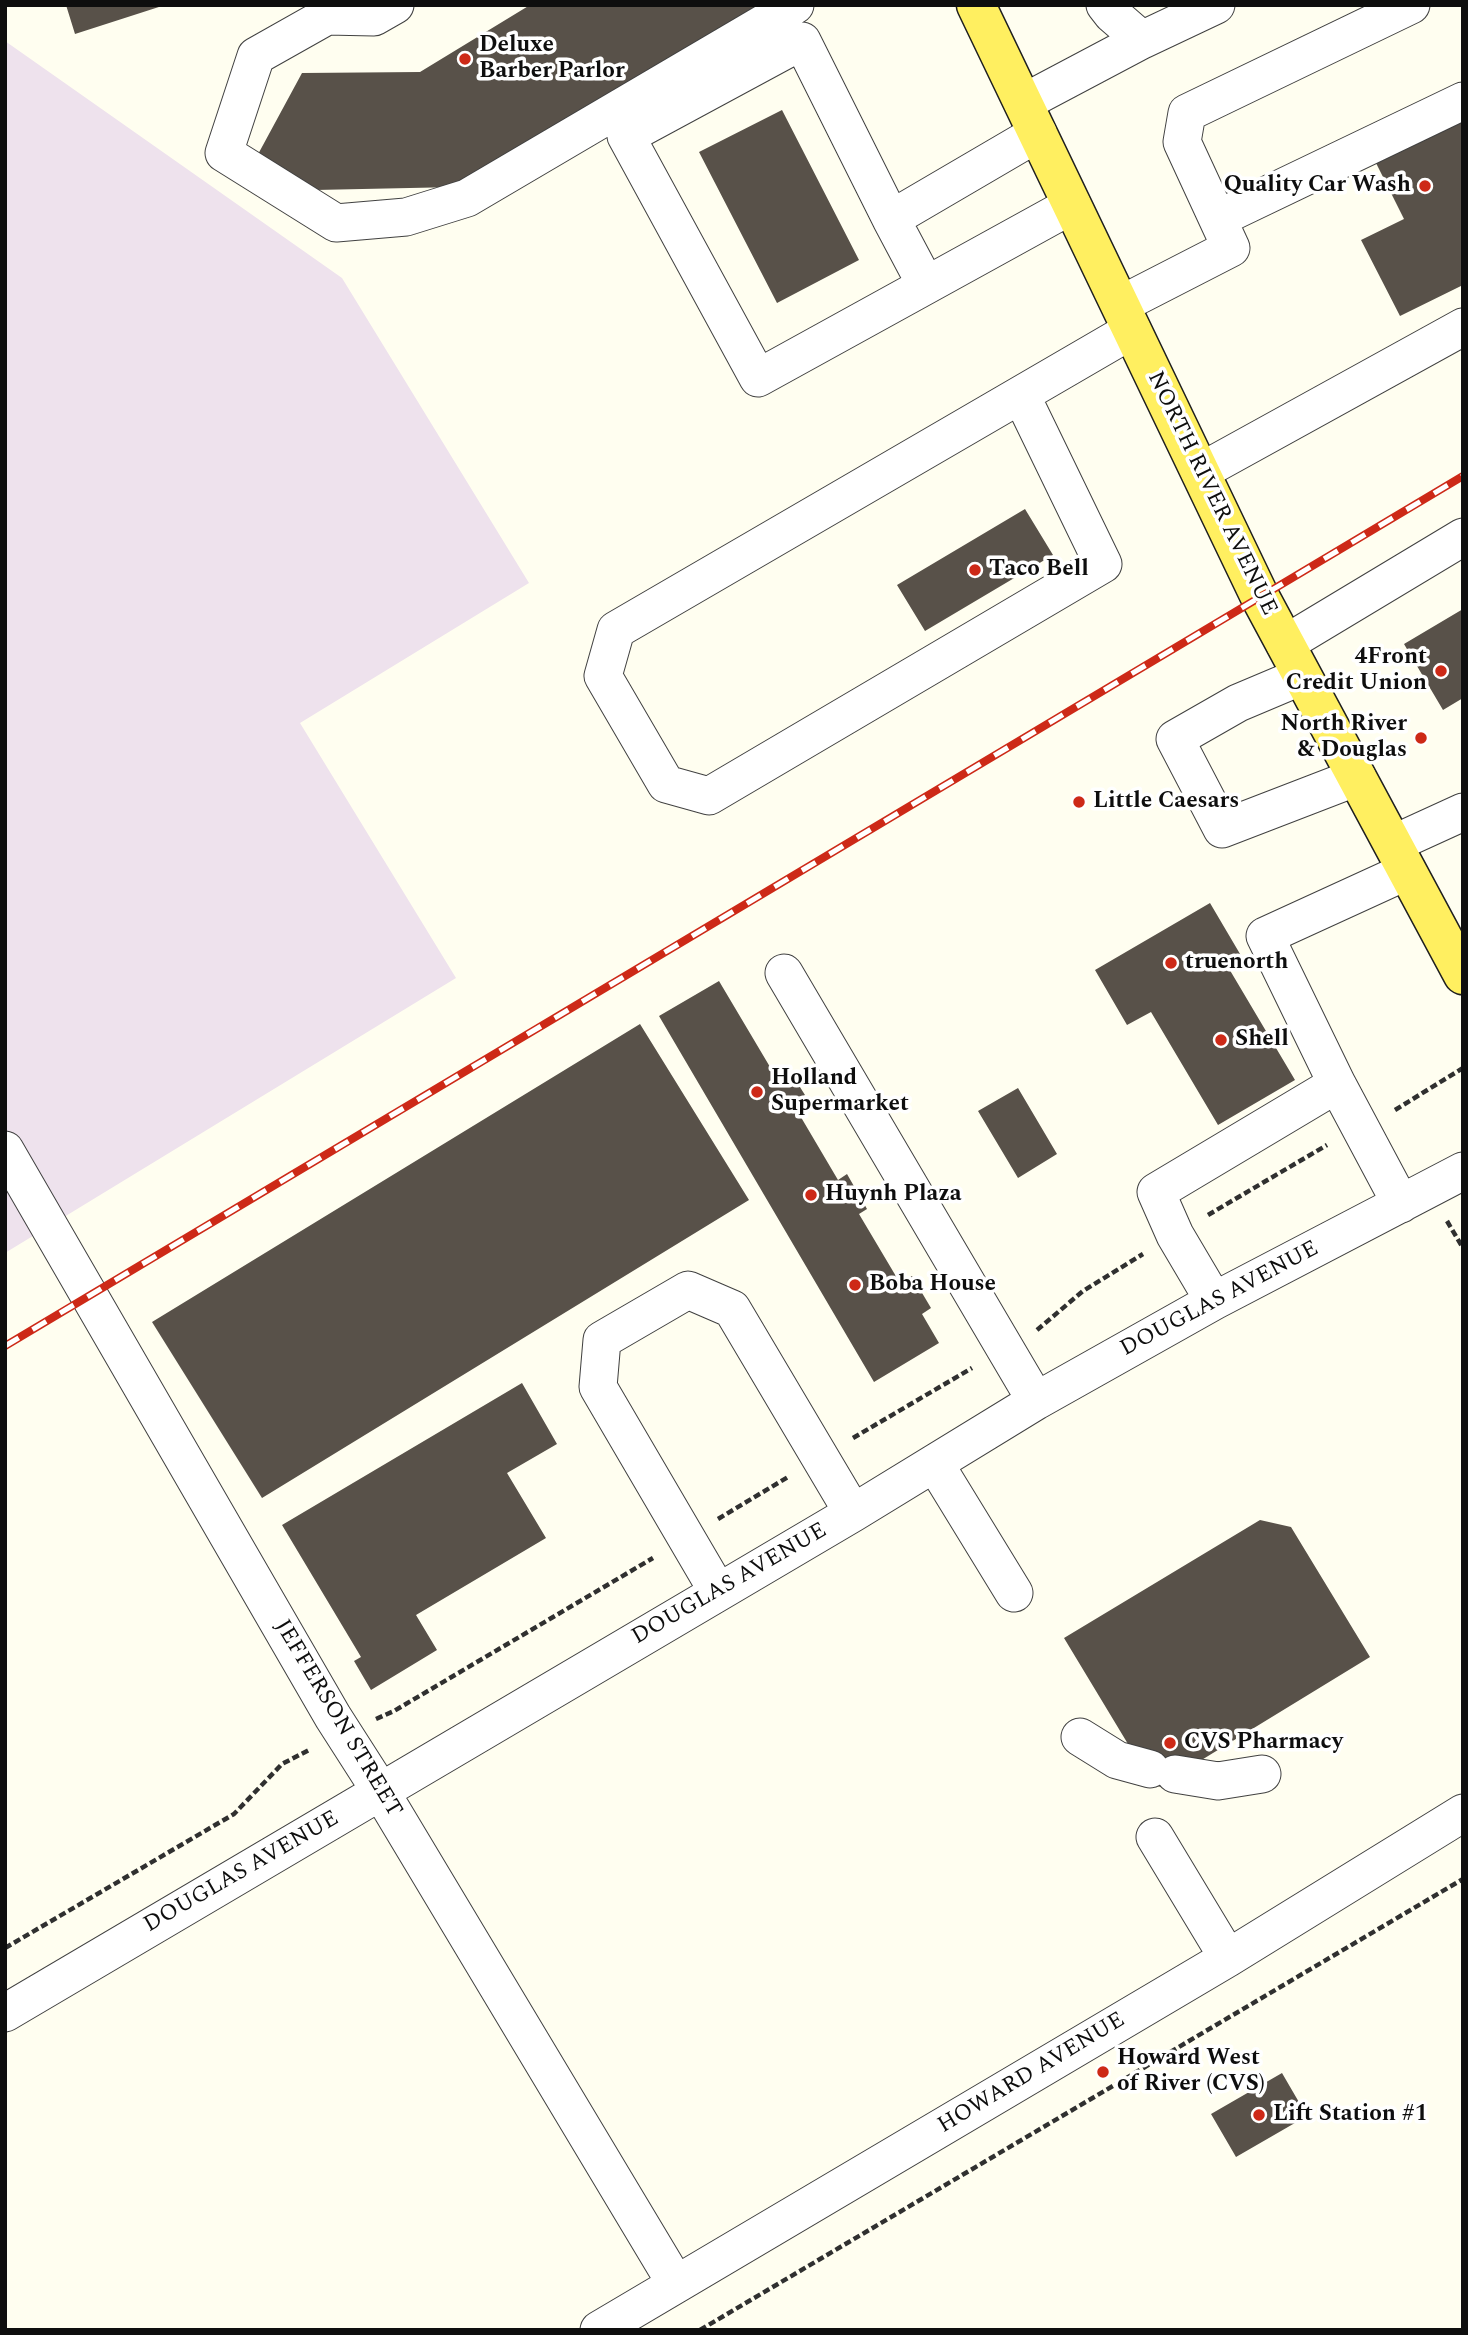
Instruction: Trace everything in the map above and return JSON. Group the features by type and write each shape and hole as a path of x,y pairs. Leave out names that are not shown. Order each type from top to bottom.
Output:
{"main road":[{"name":"NORTH RIVER AVENUE","path":"976,5 1260,597 1463,975"}],"street":[{"path":"395,5 374,17 326,11 256,56 224,153 336,223 406,217 467,198 795,5"},
{"path":"1105,5 1142,40"},
{"path":"891,219 1142,40 1216,5"},
{"path":"1021,395 1103,564 709,796 666,784 603,676 616,630 1021,395 1126,318 1231,248 1182,142 1187,113 1411,5"},
{"path":"926,285 802,41 625,136 758,378 1072,205"},
{"path":"1219,218 1463,101"},
{"path":"1200,472 1463,327"},
{"path":"1357,777 1222,829 1175,738 1238,703 1463,537"},
{"path":"1401,1204 1337,1084 1265,936 1400,858 1463,812"},
{"path":"784,973 1036,1401"},
{"path":"1214,1301 1175,1235 1156,1192 1337,1084"},
{"name":"JEFFERSON STREET","path":"5,1150 333,1717 381,1792 676,2284"},
{"name":"DOUGLAS AVENUE","path":"5,2013 853,1513 1036,1401 1214,1301 1463,1171"},
{"path":"718,1591 598,1387 602,1340 677,1296 688,1290 732,1309 853,1513"},
{"path":"935,1464 1014,1593"},
{"path":"1080,1737 1116,1760 1163,1772 1218,1781 1262,1774"},
{"name":"HOWARD AVENUE","path":"599,2330 1228,1958 1463,1813"},
{"path":"1155,1837 1228,1958"}],"path":[{"path":"1390,1113 1463,1069"},
{"path":"1198,1221 1323,1148"},
{"path":"1035,1332 1083,1291 1142,1255"},
{"path":"852,1439 976,1366"},
{"path":"712,1522 792,1474"},
{"path":"394,1711 664,1552"},
{"path":"5,1948 234,1814 282,1764 311,1749"},
{"path":"700,2330 1463,1879"}],"shaded area":[{"path":"5,41 342,278 529,583 300,723 456,978 5,1253"}],"building":[{"path":"66,5 162,5 162,6 75,34"},
{"path":"530,5 758,5 457,187 315,190 256,158 302,73 420,72"},
{"name":"Quality Car Wash","path":"1463,107 1463,285 1400,316 1361,240 1404,219 1371,153"},
{"path":"782,110 859,260 777,303 699,152"},
{"name":"Taco Bell","path":"1025,509 1053,555 925,631 897,585"},
{"name":"4Front Credit Union","path":"1463,609 1463,698 1443,710 1404,644"},
{"path":"1210,903 1243,959 1228,967 1295,1080 1218,1125 1151,1012 1127,1025 1095,970"},
{"name":"Huynh Plaza","path":"719,981 773,1072 786,1065 805,1095 792,1102 838,1180 847,1174 867,1209 859,1214 900,1283 912,1276 931,1308 922,1314 939,1343 874,1382 659,1016"},
{"path":"640,1024 749,1200 262,1498 152,1322"},
{"path":"1018,1088 1057,1154 1018,1178 978,1111"},
{"path":"522,1383 557,1444 507,1473 546,1538 416,1615 437,1650 371,1690 354,1661 361,1657 282,1525"},
{"name":"CVS Pharmacy","path":"1260,1520 1291,1527 1370,1657 1195,1764 1172,1789 1147,1784 1131,1749 1064,1638"},
{"name":"Lift Station #1","path":"1282,2073 1307,2116 1236,2157 1211,2114"}],"railway":[{"path":"5,1346 1463,476"}],"place":[{"name":"Deluxe Barber Parlor","path":"465,59"},
{"name":"Quality Car Wash","path":"1425,186"},
{"name":"Taco Bell","path":"975,570"},
{"name":"4Front Credit Union","path":"1441,671"},
{"name":"North River & Douglas","path":"1421,738"},
{"name":"Little Caesars","path":"1079,802"},
{"name":"truenorth","path":"1171,963"},
{"name":"Shell","path":"1221,1040"},
{"name":"Holland Supermarket","path":"757,1092"},
{"name":"Huynh Plaza","path":"811,1195"},
{"name":"Boba House","path":"855,1285"},
{"name":"CVS Pharmacy","path":"1170,1743"},
{"name":"Howard West of River (CVS)","path":"1103,2072"},
{"name":"Lift Station #1","path":"1259,2115"}]}
